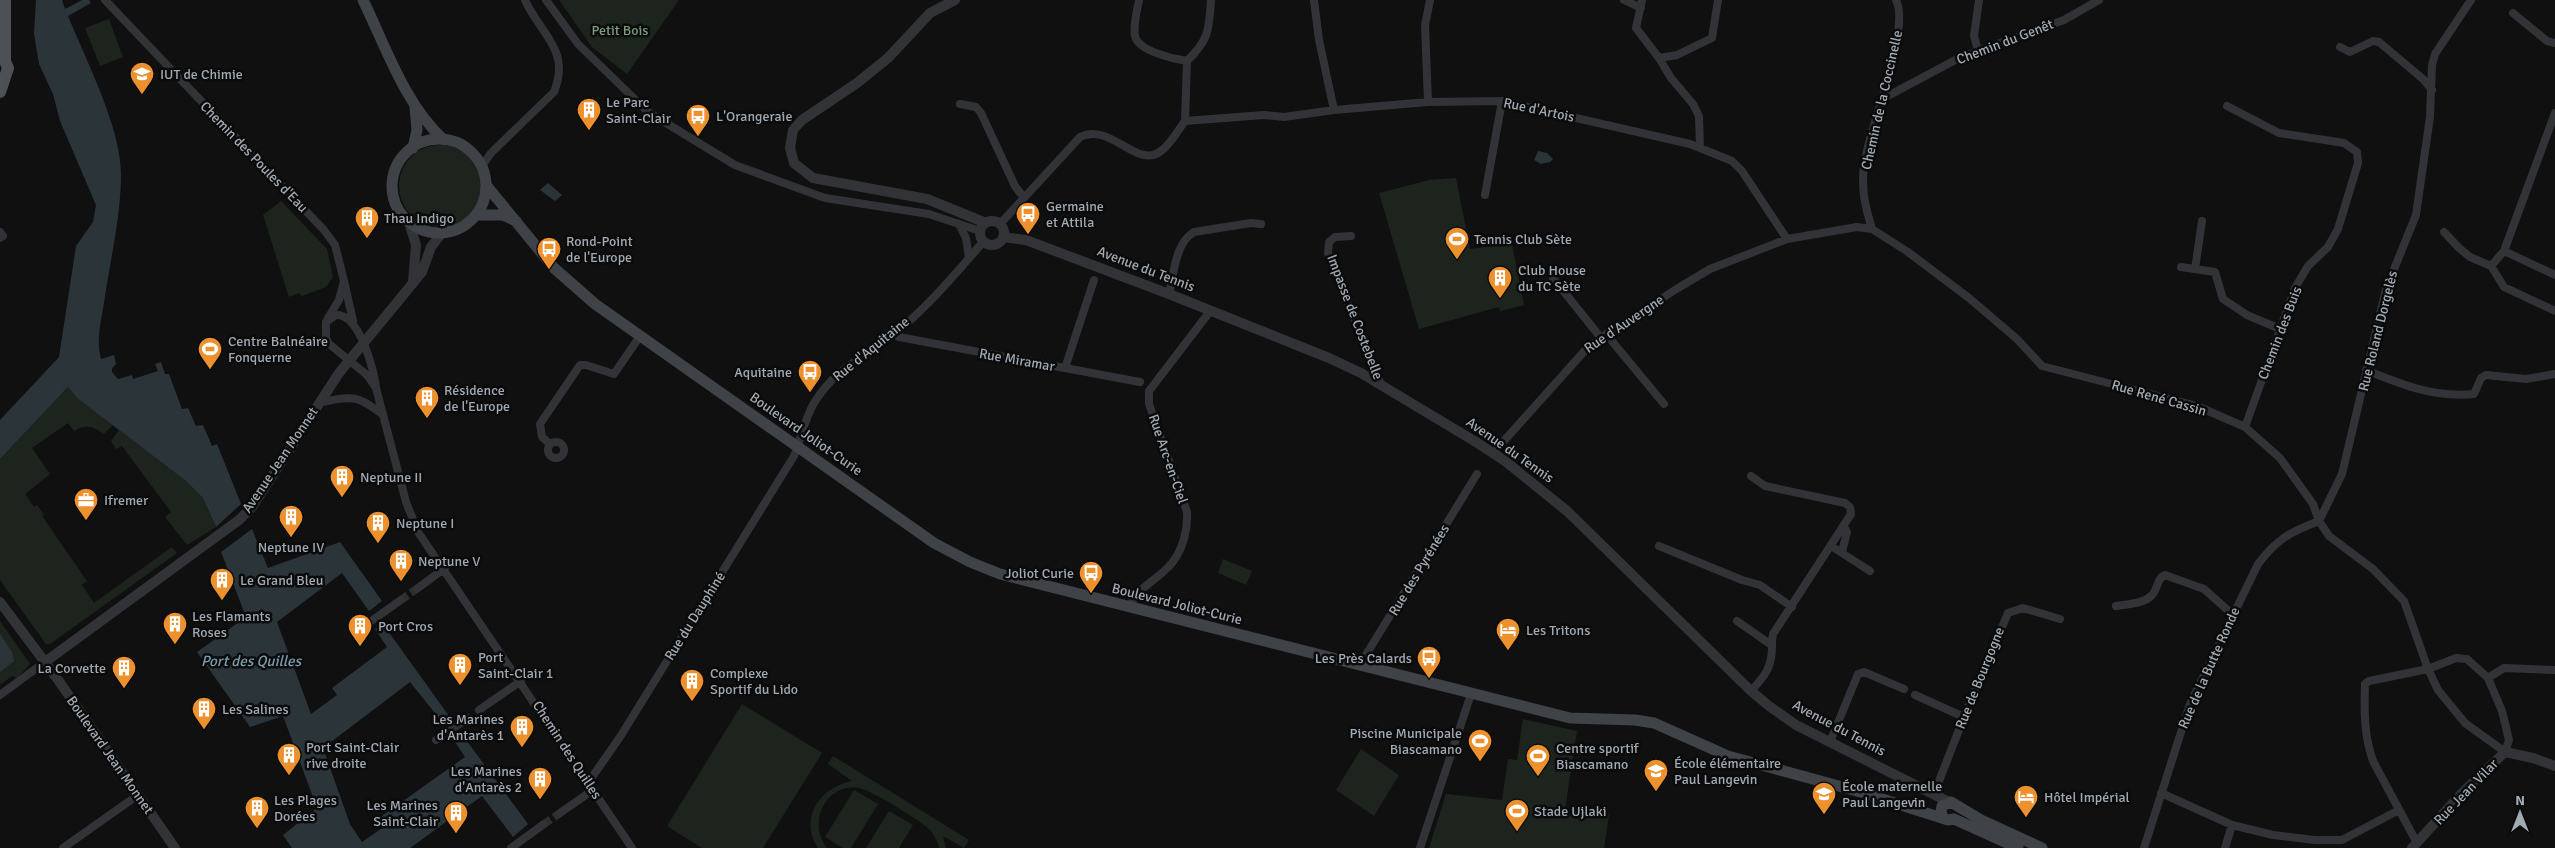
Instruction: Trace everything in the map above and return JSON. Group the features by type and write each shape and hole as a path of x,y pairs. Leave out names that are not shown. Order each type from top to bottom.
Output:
{"main road":[{"path":"0,92 8,68 3,67 5,0"},
{"path":"363,0 415,107 444,140"},
{"path":"413,148 417,130 415,107"},
{"path":"444,140 462,146 470,151 482,166 486,185 482,206 477,215 467,224 442,233 424,231 409,222 396,205 392,184 398,164 413,148 422,143 444,140"},
{"name":"Boulevard Joliot-Curie","path":"486,185 568,282 640,336 934,543 970,562 1000,574 1129,608 1471,694 1582,720 1625,719 1654,723 1728,756 1857,791 1928,813 1948,810"},
{"path":"477,215 503,215 516,222"},
{"name":"Avenue du Tennis","path":"1948,810 2018,848"},
{"name":"Avenue du Tennis","path":"1948,810 2000,829 2042,848"}],"street":[{"name":"Chemin des Poules d'Eau","path":"105,0 324,230 335,245 353,321 362,343"},
{"path":"482,166 491,153 554,92 559,80 558,53 525,0"},
{"path":"546,0 578,44 648,112 735,165 825,198 929,214 959,224 983,227 994,221 1000,224"},
{"path":"955,0 930,13 888,58 857,83 802,120 793,130 790,148 794,163 813,178 927,199 983,227"},
{"path":"1139,0 1135,35 1137,41 1143,47 1171,58 1187,61"},
{"path":"1000,224 1080,137 1090,132 1104,135 1145,156 1154,156 1163,150 1185,120 1187,61 1202,47 1208,30 1211,0"},
{"path":"1314,0 1319,40 1334,110"},
{"path":"1428,102 1425,25 1430,0"},
{"path":"1624,0 1641,4 1636,28 1659,58 1671,78 1693,104 1699,116 1700,148"},
{"path":"1659,58 1677,55 1712,38 1718,0"},
{"name":"Chemin de la Coccinelle","path":"1872,229 1863,203 1864,166 1884,98 1900,19 1896,0"},
{"path":"1978,50 1974,36 1979,0"},
{"name":"Chemin du Genêt","path":"1884,98 1978,50 2064,20 2100,0"},
{"name":"Rue Roland Dorgelès","path":"2319,521 2342,474 2386,289 2416,215 2435,54 2471,0"},
{"path":"2513,13 2547,41 2555,43"},
{"path":"2340,47 2350,52 2373,41 2379,42 2432,90"},
{"path":"1485,196 1502,101"},
{"name":"Rue d'Artois","path":"1185,120 1264,115 1284,116 1428,102 1502,101 1700,148 1732,161 1742,171 1787,239"},
{"path":"960,104 976,107 981,113 1015,186 1024,198"},
{"name":"Chemin des Buis","path":"2227,106 2279,133 2344,143 2357,152 2358,163 2346,197 2338,229 2328,247 2308,266 2295,288 2245,427"},
{"path":"2491,266 2504,251 2555,113"},
{"path":"2196,268 2202,221"},
{"path":"409,222 416,246 413,282"},
{"path":"1169,294 1181,245 1186,237 1194,232 1251,223 1261,224"},
{"path":"959,224 966,238 969,258"},
{"path":"983,227 984,242 996,244 1003,237 1000,224"},
{"path":"1787,239 1857,227 1872,229"},
{"name":"Rue René Cassin","path":"1872,229 1908,252 1969,298 2017,339 2042,366 2197,406 2245,427 2280,458 2313,504 2319,521 2329,536 2373,569 2404,601 2428,669 2438,690 2465,723 2505,752"},
{"path":"0,232 3,236 0,238"},
{"path":"2444,232 2470,257 2491,266 2504,287 2555,311"},
{"name":"Avenue Jean Monnet","path":"45,662 238,520 252,507 319,403 350,359 422,272 431,247 442,233"},
{"name":"Impasse de Costebelle","path":"1351,236 1335,237 1329,242 1328,253 1381,385"},
{"name":"Avenue du Tennis","path":"1003,237 1026,240 1211,310 1330,358 1381,385 1493,453 1567,511 1751,691 1796,725 1934,794 1948,810"},
{"name":"Rue d'Auvergne","path":"1493,453 1574,360 1603,336 1710,269 1787,239"},
{"name":"Rue d'Aquitaine","path":"798,447 803,424 814,403 828,384 850,362 894,334 984,242"},
{"path":"2504,251 2555,275"},
{"path":"2181,266 2215,272 2223,299 2247,315 2280,329"},
{"path":"1554,278 1664,404"},
{"path":"1065,368 1094,280"},
{"path":"344,281 339,300 328,319 326,332 328,343 350,359"},
{"name":"Rue Arc-en-Ciel","path":"1129,608 1133,597 1172,563 1188,529 1187,512 1149,404 1149,391 1211,310"},
{"path":"328,319 340,314 353,321"},
{"name":"Rue Miramar","path":"894,334 898,337 1140,382"},
{"path":"550,444 542,436 540,424 580,365 586,365 614,374 640,336"},
{"name":"Chemin des Quilles","path":"362,343 375,374 376,388 415,525 632,848"},
{"name":"Chemin des Quilles","path":"350,359 367,374 376,388"},
{"path":"2366,370 2414,389 2432,394 2457,396 2474,394 2481,378 2486,375 2526,379 2555,374"},
{"path":"319,403 350,396 370,404 383,414"},
{"name":"Rue du Dauphiné","path":"591,787 798,447"},
{"name":"Rue des Pyrénées","path":"1362,666 1364,658 1476,474"},
{"path":"1751,476 1764,486 1845,503 1850,507 1850,514 1844,527 1773,634 1770,644 1771,659 1767,670 1751,691"},
{"name":"Rue de la Butte Ronde","path":"2144,848 2190,704 2232,614 2258,564 2271,546 2291,531 2319,521"},
{"path":"1842,552 1847,532 1844,527"},
{"path":"1659,546 1742,580 1760,585 1792,607"},
{"path":"1831,546 1870,571"},
{"path":"418,588 445,568"},
{"path":"2116,606 2148,599 2155,592 2162,576 2167,575 2204,589 2232,614"},
{"path":"367,624 401,600"},
{"name":"Boulevard Jean Monnet","path":"0,602 45,662 175,848"},
{"name":"Rue de Bourgogne","path":"1934,794 2008,613 2023,608 2060,619"},
{"path":"1737,621 1770,644"},
{"path":"2415,845 2368,747 2365,724 2365,684 2369,681 2428,669 2456,658 2467,659 2488,678 2502,711 2508,736 2505,752"},
{"path":"0,695 45,662"},
{"path":"2488,678 2504,668 2555,670"},
{"path":"1830,742 1858,674 1864,672 1904,690"},
{"path":"479,710 521,681"},
{"path":"1420,848 1471,694"},
{"path":"1916,695 1964,717"},
{"path":"436,740 468,718"},
{"name":"Rue Jean Vilar","path":"2415,845 2462,793 2505,752 2533,758 2555,766"},
{"path":"560,813 591,787"},
{"path":"2161,793 2232,825 2273,835 2342,840 2399,810"},
{"path":"63,848 138,795"},
{"path":"511,848 544,824"},
{"path":"2224,848 2232,825"}],"green space":[{"name":"Petit Bois","path":"559,0 679,0 627,74 592,47"},
{"path":"109,19 123,57 100,66 85,28"},
{"path":"432,145 448,145 463,152 474,163 481,178 478,202 469,215 448,227 432,227 417,220 406,209 399,194 399,178 406,163 417,152"},
{"name":"Tennis Club Sète","path":"1456,178 1470,249 1512,244 1524,305 1500,311 1499,307 1419,329 1379,193 1429,180"},
{"path":"281,201 327,249 333,277 326,287 302,296 299,293 289,297 263,215"},
{"path":"68,387 77,398 113,425 104,434 89,427 82,427 74,431 68,423 32,448 50,474 25,494 34,507 37,505 44,515 42,516 87,581 82,585 94,603 172,547 177,553 50,644 46,644 0,580 0,459"},
{"path":"119,430 186,481 203,498 216,527 187,545 165,517 171,512 122,446 116,449 111,441"},
{"path":"1223,559 1252,571 1246,585 1218,573"},
{"path":"0,621 30,664 17,678 12,676 0,685"},
{"path":"742,704 822,753 763,848 702,848 667,826"},
{"name":"Centre sportif Biascamano","path":"1523,719 1577,731 1565,809 1609,815 1604,848 1429,848 1446,794 1502,800 1508,759 1517,760"},
{"path":"1361,749 1399,775 1374,816 1336,790"},
{"path":"833,756 969,840 964,848 943,836 946,848 939,848 934,835 926,826 885,800 865,790 847,788 829,798 823,807 819,817 819,827 821,838 827,848 818,848 812,836 811,825 816,805 831,790 841,784 852,781 828,764"},
{"path":"854,790 878,804 851,848 843,848 825,837"},
{"path":"889,811 913,825 899,848 866,848"}],"water":[{"path":"36,0 62,0 65,9 82,0 89,0 91,3 68,16 109,115 119,156 121,190 100,331 101,359 114,355 116,364 112,368 112,372 118,379 132,375 133,379 158,371 155,364 161,362 165,374 169,374 182,409 188,408 196,426 203,425 212,446 217,444 241,504 216,527 203,498 186,481 77,398 68,387 0,459 0,420 59,357 76,246 93,222 96,205 60,121 53,94 39,64 34,34"},
{"path":"1538,151 1547,153 1553,159 1550,162 1541,164 1534,160"},
{"path":"548,183 562,195 555,201 540,190"},
{"name":"Port des Quilles","path":"252,529 268,568 340,542 382,601 369,611 342,573 277,622 311,714 337,695 332,688 387,647 375,629 383,624 449,716 442,722 410,682 323,748 350,824 362,842 385,826 379,818 465,757 453,739 461,733 528,824 513,837 482,796 410,848 292,848 283,835 317,808 283,716 250,727 197,652 246,617 221,552"},
{"path":"0,634 12,652 14,661 0,672"}],"tunnel":[{"path":"401,600 418,588"},
{"path":"544,824 560,813"}],"place":[{"name":"IUT de Chimie","path":"142,95"},
{"name":"Le Parc Saint-Clair","path":"589,131"},
{"name":"L'Orangeraie","path":"698,137"},
{"name":"Germaine et Attila","path":"1028,235"},
{"name":"Thau Indigo","path":"367,239"},
{"name":"Tennis Club Sète","path":"1457,260"},
{"name":"Rond-Point de l'Europe","path":"549,270"},
{"name":"Club House du TC Sète","path":"1500,299"},
{"name":"Centre Balnéaire Fonquerne","path":"210,370"},
{"name":"Aquitaine","path":"810,393"},
{"name":"Résidence de l'Europe","path":"427,419"},
{"name":"Neptune II","path":"342,498"},
{"name":"Ifremer","path":"86,521"},
{"name":"Neptune IV","path":"291,538"},
{"name":"Neptune I","path":"378,544"},
{"name":"Neptune V","path":"401,582"},
{"name":"Joliot Curie","path":"1091,594"},
{"name":"Le Grand Bleu","path":"222,601"},
{"name":"Les Flamants Roses","path":"175,645"},
{"name":"Port Cros","path":"360,647"},
{"name":"Les Tritons","path":"1508,651"},
{"name":"Les Près Calards","path":"1429,679"},
{"name":"Port Saint-Clair 1","path":"460,686"},
{"name":"La Corvette","path":"124,689"},
{"name":"Complexe Sportif du Lido","path":"692,702"},
{"name":"Les Salines","path":"204,730"},
{"name":"Les Marines d'Antarès 1","path":"522,748"},
{"name":"Piscine Municipale Biascamano","path":"1480,762"},
{"name":"Port Saint-Clair rive droite","path":"289,776"},
{"name":"Centre sportif Biascamano","path":"1538,777"},
{"name":"École élémentaire Paul Langevin","path":"1656,792"},
{"name":"Les Marines d'Antarès 2","path":"540,800"},
{"name":"École maternelle Paul Langevin","path":"1824,815"},
{"name":"Hôtel Impérial","path":"2026,818"},
{"name":"Les Plages Dorées","path":"257,829"},
{"name":"Stade Ujlaki","path":"1517,832"},
{"name":"Les Marines Saint-Clair","path":"456,834"}]}
